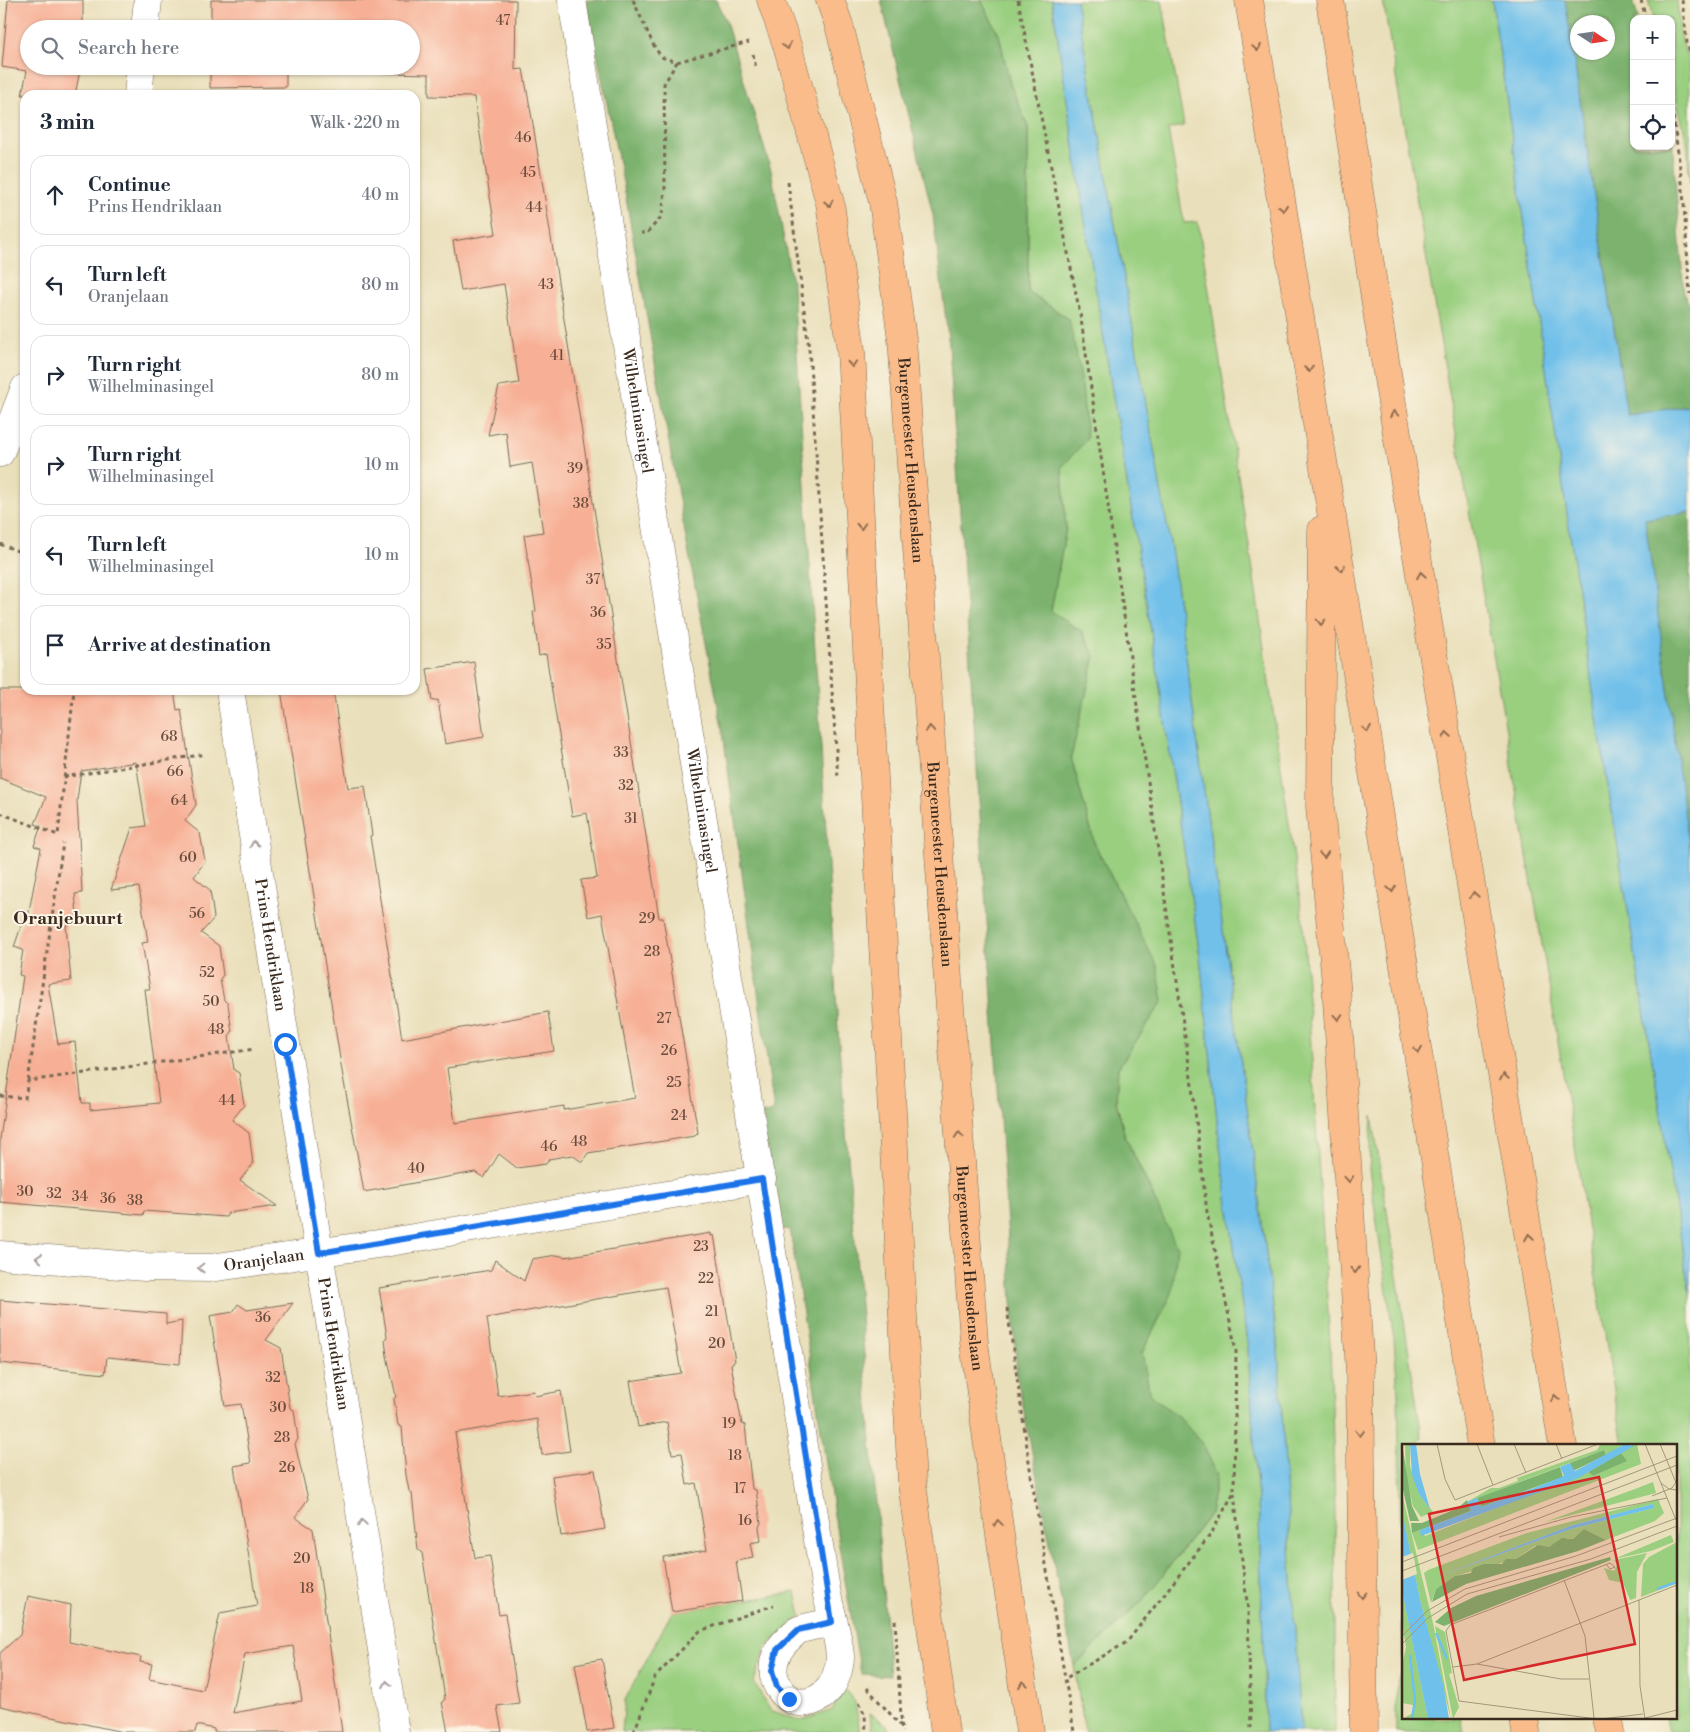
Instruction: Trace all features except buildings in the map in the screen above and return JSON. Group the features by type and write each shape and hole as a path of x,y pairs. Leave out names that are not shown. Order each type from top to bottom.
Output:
{"main road":[{"path":"771,0 788,48 830,203 851,351 912,1483 945,1732"},
{"name":"Burgemeester Heusdenslaan","path":"830,0 839,25 883,202 902,338 974,1342 1000,1535 1030,1732"},
{"path":"1249,0 1323,451 1480,1444"},
{"path":"1330,0 1379,324 1563,1444"},
{"path":"1323,451 1320,806 1336,984 1360,1363 1364,1732"}],"street":[{"path":"146,20 148,0"},
{"name":"Wilhelminasingel","path":"572,0 611,237 633,391 762,1179 832,1622 840,1658 834,1683 822,1698 807,1703 789,1699 777,1687 772,1671 777,1650 798,1630 832,1622"},
{"path":"139,90 140,75"},
{"path":"0,453 20,401"},
{"name":"Prins Hendriklaan","path":"231,695 395,1732"},
{"name":"Oranjelaan","path":"0,1255 178,1269 210,1268 319,1253 762,1179"}],"path":[{"path":"633,0 652,44 661,57 677,62 749,42 757,69"},
{"path":"1016,0 1081,319 1190,1068 1207,1212 1236,1350 1234,1492 1248,1611 1251,1732"},
{"path":"1641,0 1645,15"},
{"path":"1682,0 1690,53"},
{"path":"611,237 647,233 662,216 665,190 664,84 677,62"},
{"path":"1672,105 1683,190 1690,294"},
{"path":"788,178 809,350 839,784"},
{"path":"0,544 20,552"},
{"path":"0,813 58,835 73,695"},
{"path":"64,777 239,749"},
{"path":"0,1096 25,1098 63,843"},
{"path":"28,1081 285,1044"},
{"path":"1066,1678 1128,1642 1211,1534 1234,1492"},
{"path":"634,1732 655,1677 700,1631 779,1604"},
{"path":"894,1617 902,1732"},
{"path":"840,1658 902,1726"}],"green space":[{"path":"586,0 716,0 726,22 771,170 793,288 839,1045 890,1676 861,1674 837,1534 790,1229 780,1230 762,1114 774,1111 723,732 686,539 624,187"},
{"path":"881,0 981,0 999,35 1010,84 1028,127 1028,292 1069,319 1081,377 1087,439 1062,467 1066,528 1051,611 1082,632 1095,656 1071,757 1095,845 1157,966 1163,1001 1118,1068 1116,1101 1125,1136 1177,1248 1172,1293 1142,1353 1150,1395 1180,1418 1204,1446 1217,1475 1210,1513 1144,1599 1074,1666 1017,1376 949,345 933,215"},
{"path":"981,0 1052,0 1091,260 1157,668 1200,956 1219,1139 1248,1349 1259,1518 1266,1732 1085,1732 1074,1666 1144,1599 1210,1514 1217,1475 1180,1418 1150,1395 1142,1353 1172,1293 1153,1195 1125,1136 1116,1101 1118,1068 1163,1001 1157,966 1095,845 1071,757 1095,656 1082,632 1051,612 1066,528 1062,467 1069,319 1028,292 1028,127 1010,84 999,35"},
{"path":"1076,0 1162,0 1184,126 1168,129 1184,223 1198,222 1252,564 1303,921 1330,1343 1335,1511 1335,1732 1301,1732 1278,1347 1251,1137 1172,554"},
{"path":"1383,0 1492,0 1596,712 1690,1295 1690,1732 1669,1732 1666,1720 1678,1720 1678,1444 1623,1444 1549,986"},
{"path":"1565,0 1633,0 1637,15 1630,15 1630,150 1673,150 1684,295 1690,304 1690,406 1627,415 1574,60 1615,60 1615,15 1570,15 1570,33"},
{"path":"1648,0 1677,0 1680,32 1690,69 1690,184 1687,142 1675,93 1675,15 1652,15"},
{"path":"1690,512 1690,853 1645,519"},
{"path":"1372,1115 1422,1437 1417,1444 1402,1444 1402,1611 1398,1393 1394,1339 1369,1170"},
{"path":"796,1592 801,1616 766,1647 754,1682 770,1710 801,1721 832,1710 845,1690 855,1702 860,1732 622,1732 625,1700 672,1612"},
{"path":"1402,1669 1402,1720 1460,1720 1463,1732 1396,1732 1396,1690"},
{"path":"870,1713 887,1725 890,1732 872,1732"}],"water":[{"path":"1052,0 1076,0 1172,554 1278,1347 1301,1732 1266,1732 1259,1518 1248,1349 1219,1139 1200,956 1157,668 1091,260"},
{"path":"1492,0 1565,0 1570,33 1570,60 1574,60 1627,415 1690,406 1690,512 1645,519 1690,853 1690,1295 1596,712"}],"district":[{"name":"Oranjebuurt","path":"68,918"}],"route":[{"path":"285,1044 319,1253 762,1179 832,1622 798,1630 777,1650 772,1671 777,1687 789,1699"}]}
